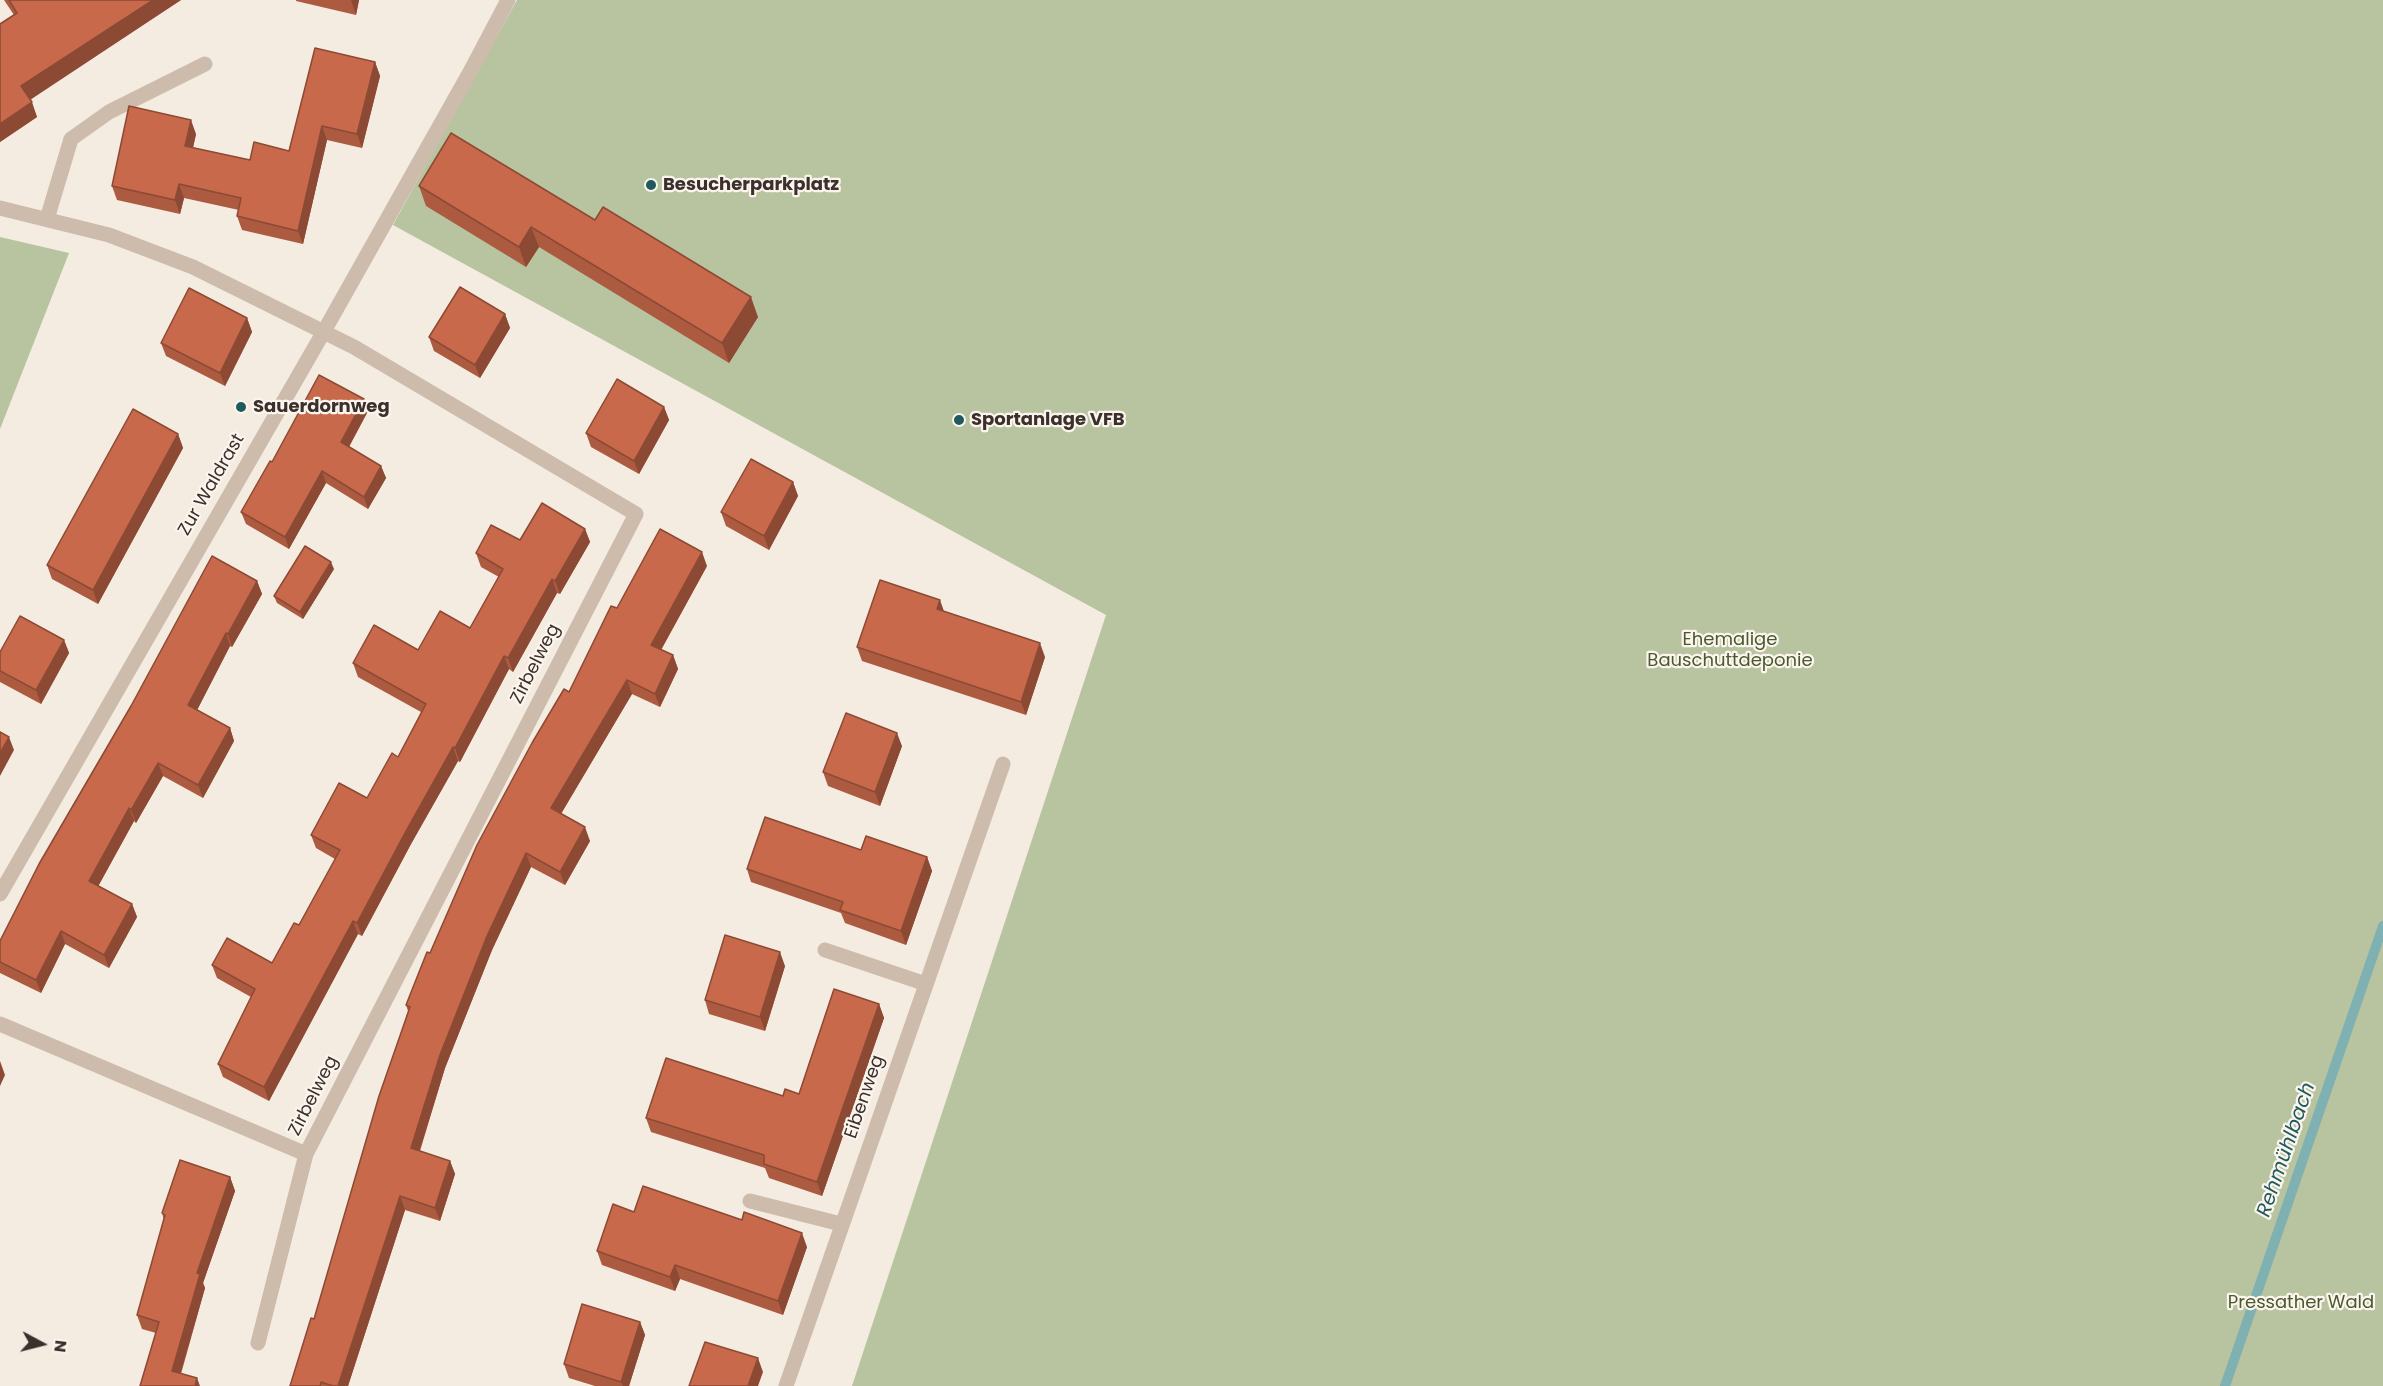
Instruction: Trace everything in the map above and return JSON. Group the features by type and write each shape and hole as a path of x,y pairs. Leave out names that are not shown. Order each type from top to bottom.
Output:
{"street":[{"name":"Zur Waldrast","path":"0,894 323,333 508,0"},
{"path":"47,219 71,140 109,112 205,64"},
{"path":"0,208 109,236 193,267 323,333"},
{"name":"Zirbelweg","path":"258,1343 306,1154 636,514 354,347 323,333"},
{"name":"Eibenweg","path":"786,1386 1003,764"},
{"path":"825,950 926,984"},
{"name":"Zirbelweg","path":"0,1023 306,1154"},
{"path":"750,1201 841,1224"}],"green space":[{"name":"Ehemalige Bauschuttdeponie","path":"517,0 2383,0 2383,1386 852,1386 1106,615 393,225"},
{"path":"0,237 69,253 0,429"}],"building":[{"path":"9,0 153,0 21,86 32,102 0,124 0,24 17,13"},
{"path":"315,48 375,62 357,134 322,126 298,231 237,216 241,198 179,184 175,200 112,186 129,106 191,120 185,146 250,160 254,142 289,151"},
{"path":"451,133 595,220 603,207 751,297 722,343 531,227 519,247 419,186"},
{"path":"460,287 505,314 475,365 429,337"},
{"path":"189,288 247,318 220,373 161,343"},
{"path":"319,375 364,399 341,442 381,466 364,497 322,471 285,537 241,512 270,461 272,462"},
{"path":"617,379 664,407 634,461 586,433"},
{"path":"133,409 178,434 93,590 47,565"},
{"path":"751,459 793,482 764,536 721,512"},
{"path":"542,503 585,529 555,581 552,579 508,658 504,656 357,923 353,921 264,1087 218,1064 255,989 212,965 227,938 272,963 294,923 299,925 340,850 311,835 339,783 367,798 392,753 398,757 426,704 353,663 374,625 418,650 440,611 470,628 503,569 476,553 491,525 520,540"},
{"path":"660,529 702,552 651,645 673,655 655,694 627,680 551,808 585,827 560,872 526,853 487,936 440,1055 411,1148 450,1161 435,1208 400,1196 338,1386 321,1382 320,1386 290,1386 311,1318 314,1319 379,1096 410,1007 406,1005 427,952 430,953 477,845 532,743 564,689 569,692 611,606 617,608"},
{"path":"305,546 331,562 300,612 274,596"},
{"path":"212,556 257,581 228,634 226,633 188,705 230,728 198,785 158,763 131,810 129,808 89,881 132,904 104,955 61,931 36,980 0,962 0,941 39,864 131,706"},
{"path":"880,580 940,600 937,609 1040,643 1021,702 857,647"},
{"path":"20,616 64,640 36,690 0,671 0,652"},
{"path":"846,713 897,733 875,792 823,772"},
{"path":"0,732 9,737 0,753"},
{"path":"765,817 861,850 866,836 927,857 901,931 840,910 843,902 747,869"},
{"path":"725,935 780,952 760,1017 705,1000"},
{"path":"834,989 879,1004 817,1182 764,1164 764,1155 646,1118 666,1058 783,1096 785,1089 799,1094"},
{"path":"180,1160 230,1177 197,1273 200,1274 172,1371 197,1378 195,1386 140,1386 159,1322 137,1315 165,1215 162,1213"},
{"path":"643,1186 742,1220 744,1212 802,1233 778,1301 675,1265 670,1277 597,1251 613,1204 634,1212"},
{"path":"582,1304 640,1322 621,1382 564,1364"},
{"path":"705,1342 758,1358 748,1386 689,1386"}],"waterway":[{"name":"Rehmühlbach","path":"2225,1386 2383,926"}],"place":[{"name":"Besucherparkplatz","path":"651,185"},
{"name":"Sauerdornweg","path":"241,407"},
{"name":"Sportanlage VFB","path":"959,420"}],"park label":[{"name":"Pressather Wald","path":"2301,1303"}]}
